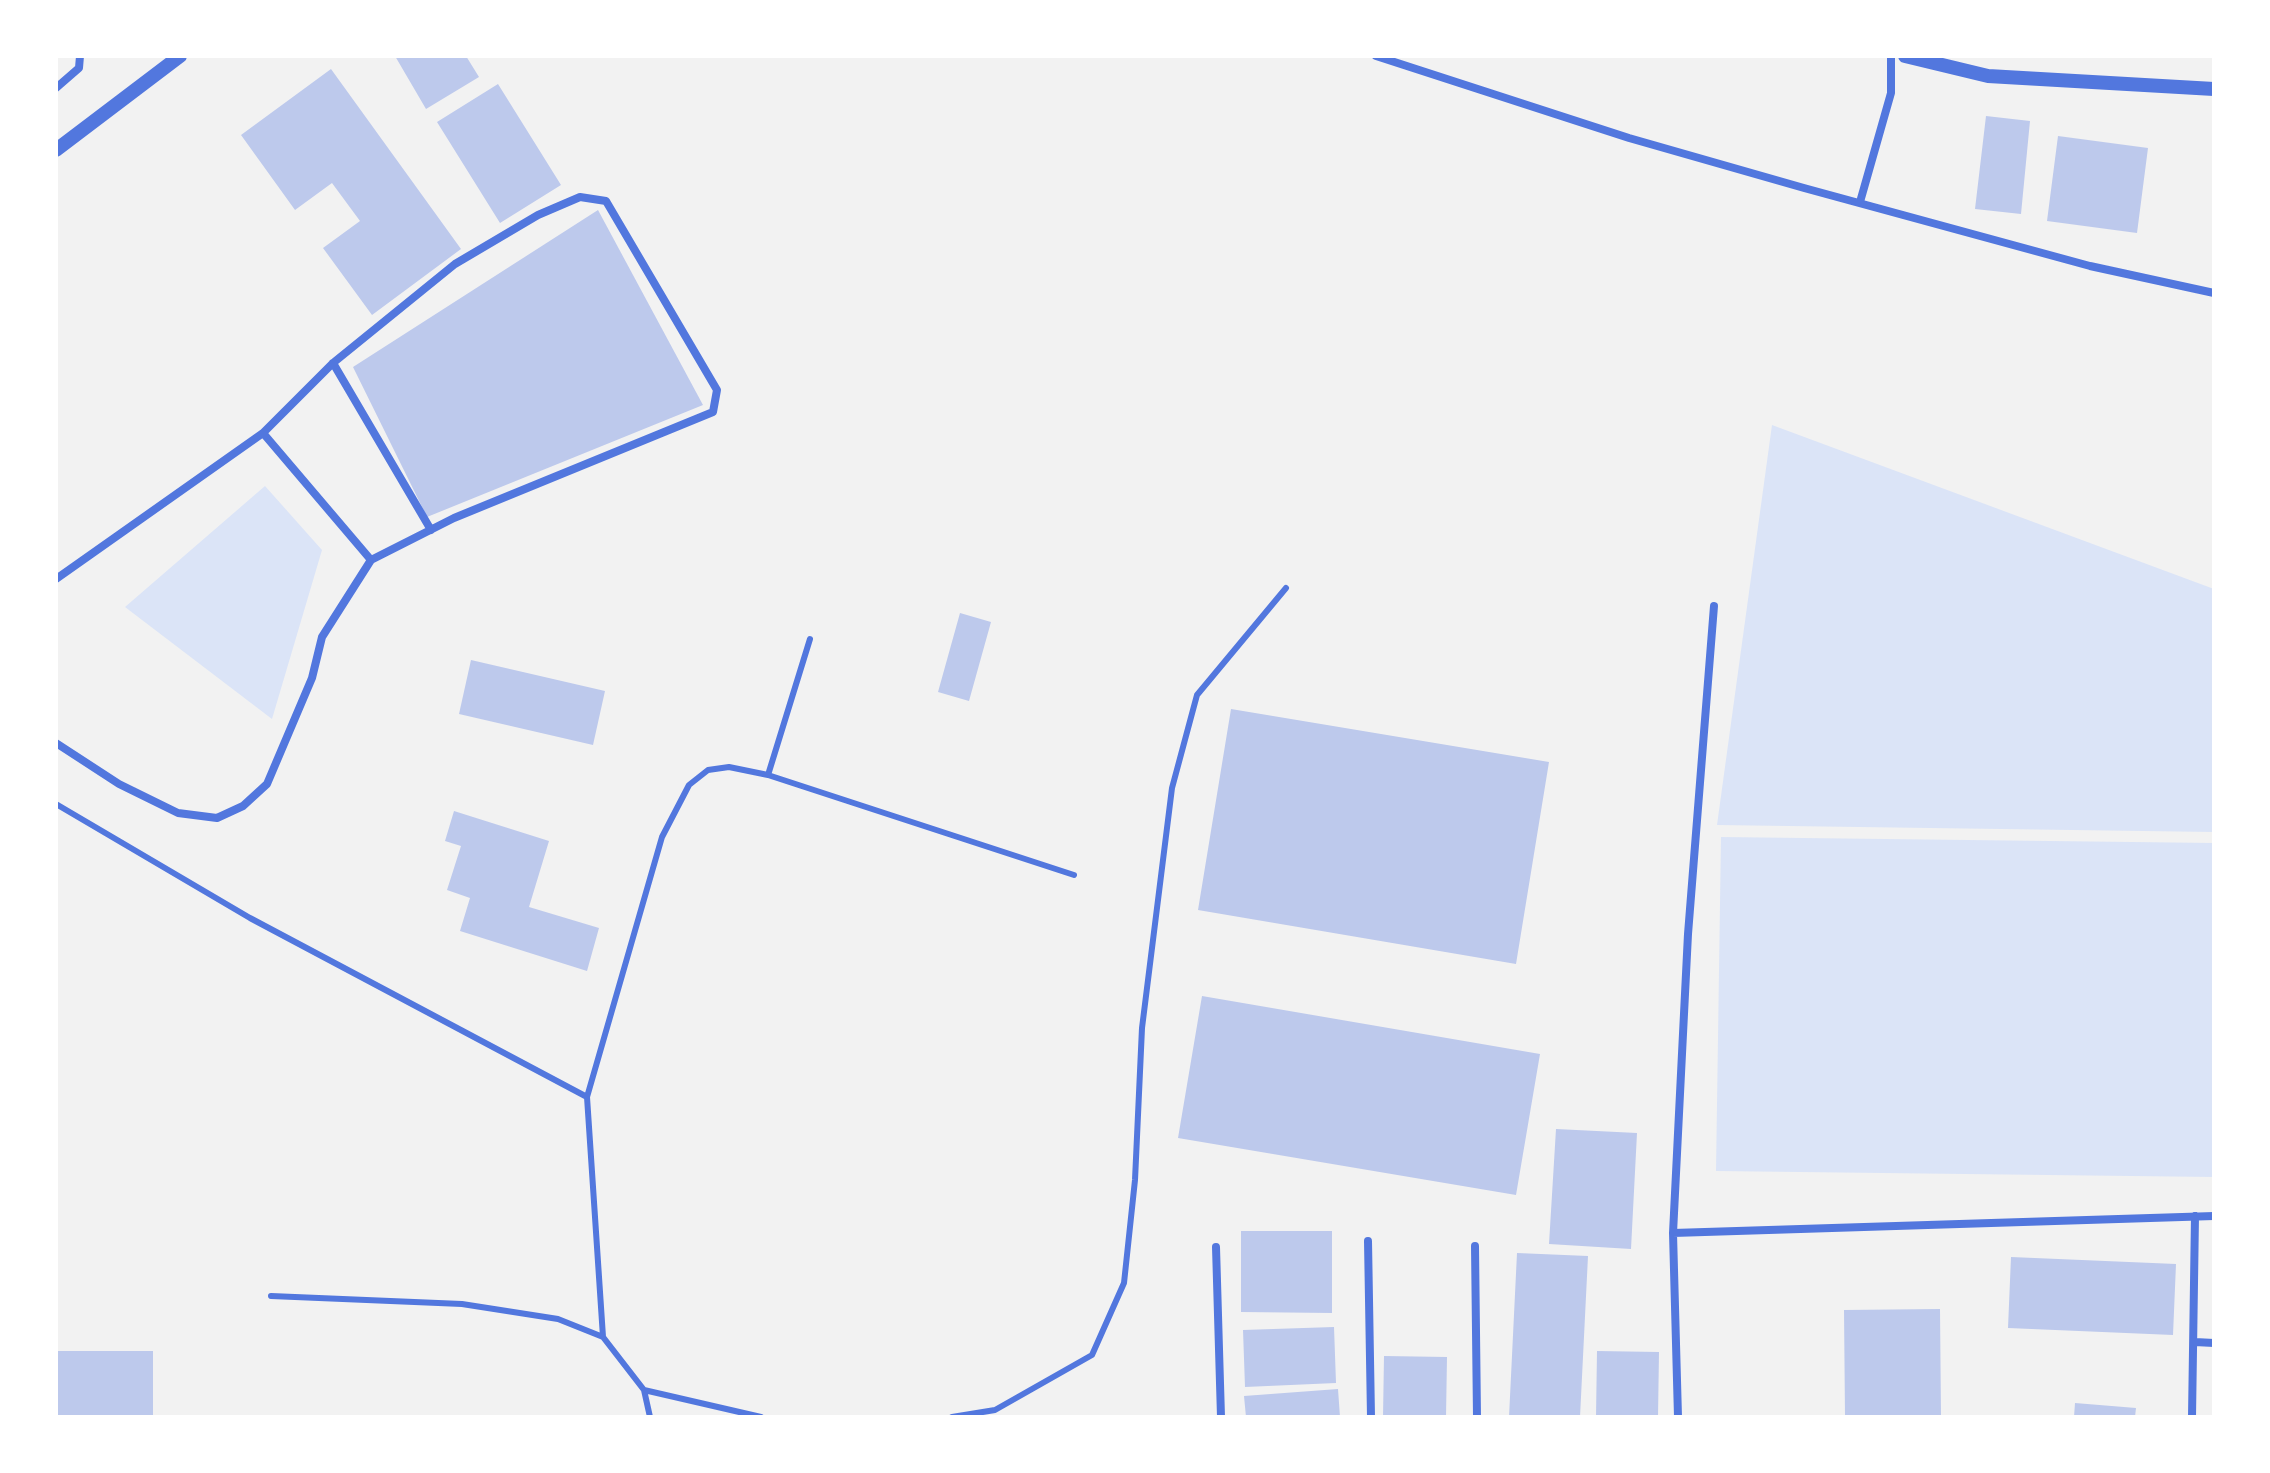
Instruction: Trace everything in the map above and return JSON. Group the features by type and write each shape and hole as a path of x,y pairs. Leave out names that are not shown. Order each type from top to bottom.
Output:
{"street":[{"path":"56,88 79,68 80,56"},
{"path":"56,150 180,56"},
{"path":"1376,56 1629,138 2090,266 2214,293"},
{"path":"1860,202 1891,93 1891,56"},
{"path":"1905,56 1988,76 2214,89"},
{"path":"56,579 263,433 333,363 455,264 538,215 580,197 606,201 717,390 713,412 431,530 371,560 322,637 312,678 267,784 243,806 217,818 178,813 119,784 56,743"},
{"path":"333,363 431,530"},
{"path":"263,433 371,560"},
{"path":"1678,1417 1673,1233 1688,934 1714,606"},
{"path":"2192,1417 2195,1216"},
{"path":"1673,1233 2214,1216"},
{"path":"1368,1241 1371,1417"},
{"path":"1475,1246 1477,1417"},
{"path":"1216,1247 1221,1417"},
{"path":"2195,1342 2214,1343"}],"lane":[{"path":"952,1417 995,1410 1092,1355 1124,1283 1135,1180 1142,1028 1172,788 1197,695 1286,588"},
{"path":"768,775 810,639"},
{"path":"603,1337 587,1097 662,837 689,785 708,770 729,767 768,775 1074,875"},
{"path":"56,804 250,918 587,1097"},
{"path":"271,1296 490,1308 558,1319 603,1337 644,1390 650,1417"},
{"path":"644,1390 761,1417"}],"shaded area":[{"path":"1772,425 2214,589 2214,832 1717,825"},
{"path":"265,486 322,550 272,719 125,607"},
{"path":"1721,837 2214,843 2214,1177 1716,1171"}],"building":[{"path":"395,56 466,56 479,77 426,109"},
{"path":"331,69 461,249 372,315 323,248 360,221 332,183 295,210 241,135"},
{"path":"498,84 561,185 500,223 437,122"},
{"path":"1986,116 2030,121 2021,214 1975,209"},
{"path":"2058,136 2148,148 2137,233 2047,221"},
{"path":"598,210 703,405 427,517 353,367"},
{"path":"960,613 991,622 969,701 938,692"},
{"path":"471,660 605,691 593,745 459,714"},
{"path":"1231,709 1549,762 1516,964 1198,910"},
{"path":"454,811 549,841 529,907 599,928 587,971 460,931 470,898 447,890 461,846 445,841"},
{"path":"1202,996 1540,1054 1516,1195 1178,1138"},
{"path":"1556,1129 1637,1133 1631,1249 1549,1244"},
{"path":"1241,1231 1332,1231 1332,1313 1241,1312"},
{"path":"1517,1253 1588,1256 1580,1417 1509,1417"},
{"path":"2011,1257 2176,1264 2173,1335 2008,1328"},
{"path":"1940,1309 1941,1416 1845,1416 1844,1310"},
{"path":"1334,1327 1336,1383 1245,1387 1243,1330"},
{"path":"56,1351 153,1351 153,1417 56,1417"},
{"path":"1597,1351 1659,1352 1658,1417 1596,1417"},
{"path":"1384,1356 1447,1357 1446,1417 1383,1417"},
{"path":"1338,1389 1340,1417 1246,1417 1244,1396"},
{"path":"2075,1403 2136,1408 2135,1417 2074,1417"}]}
